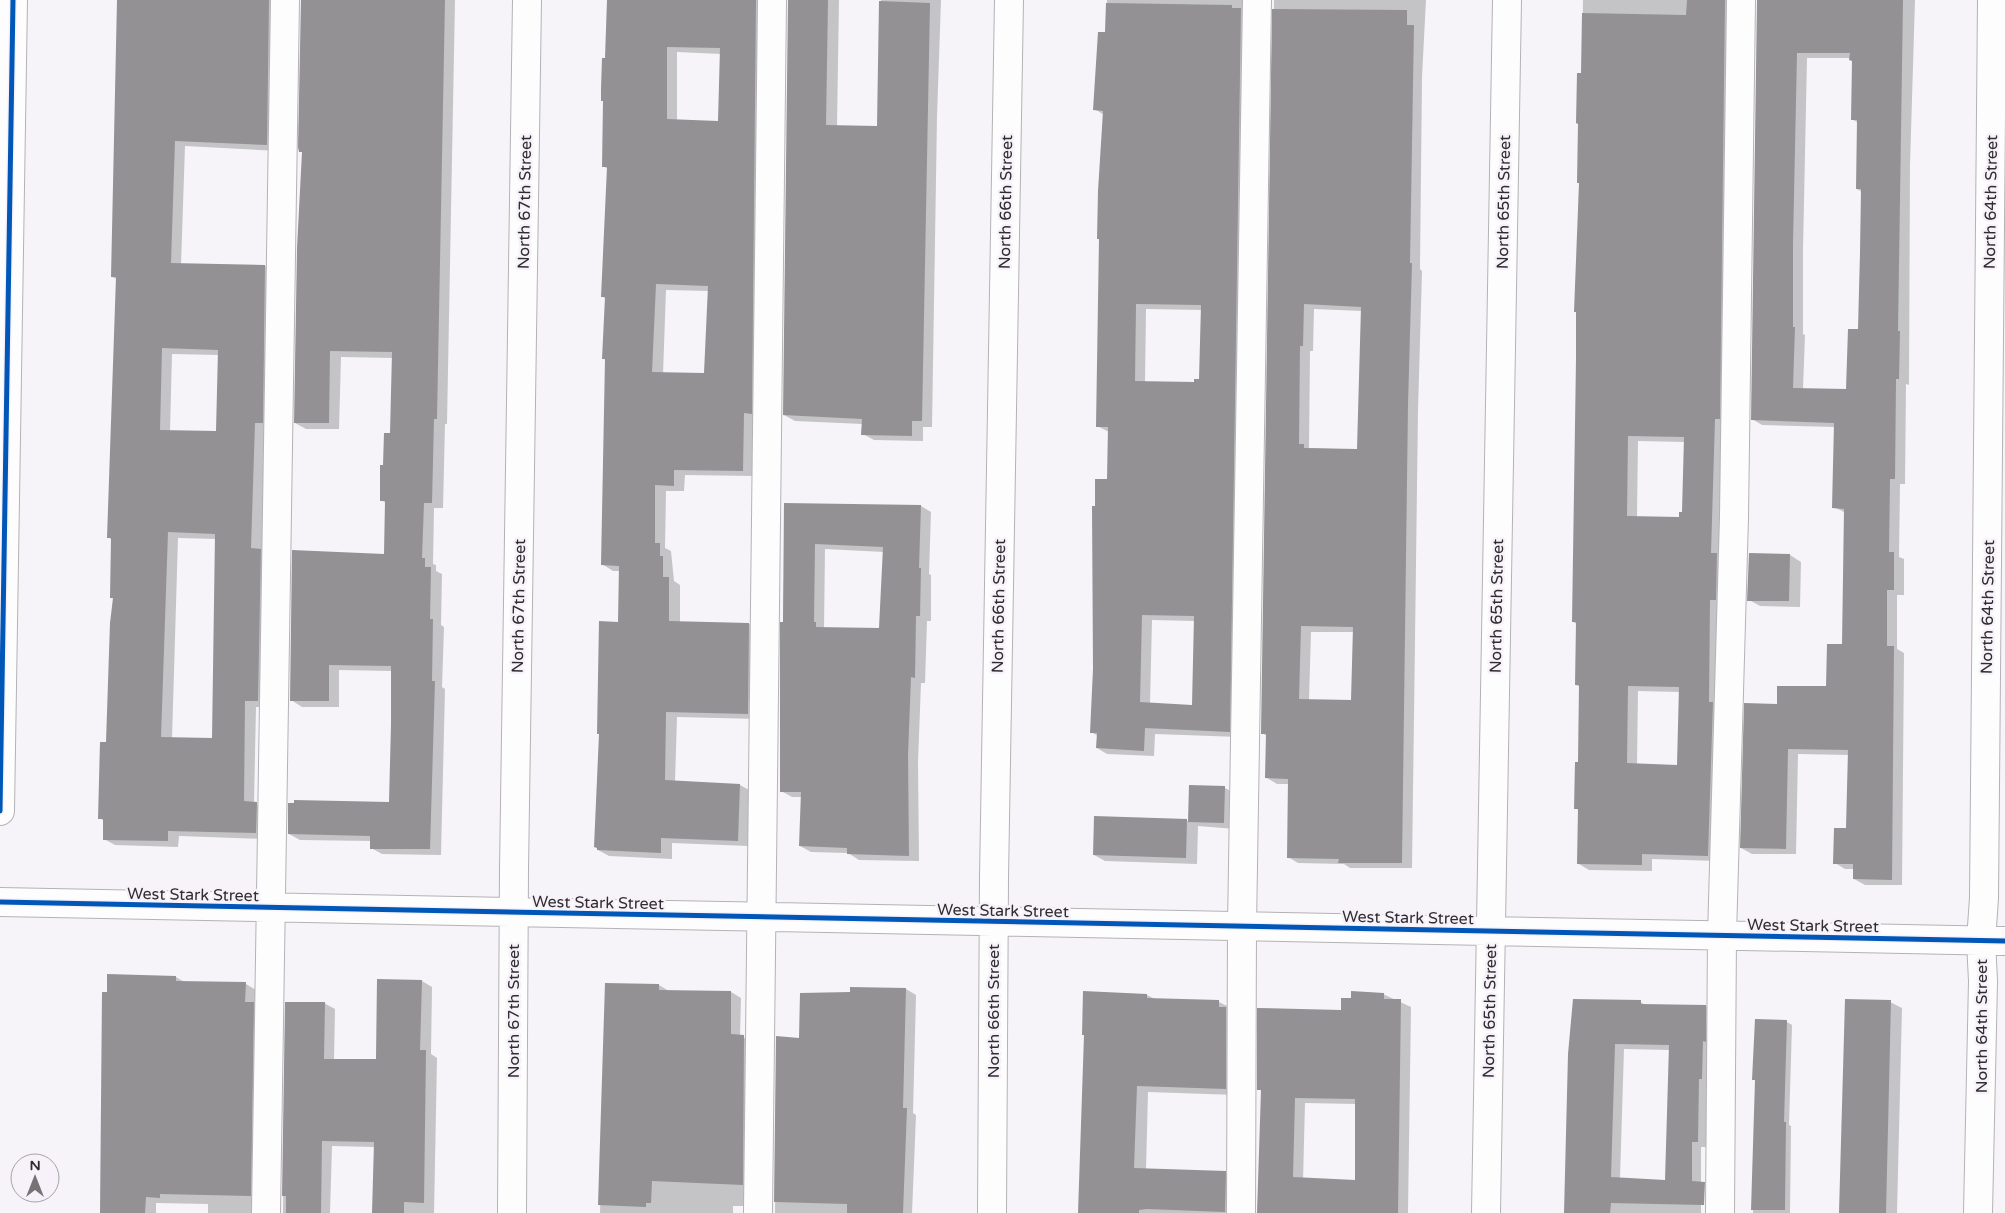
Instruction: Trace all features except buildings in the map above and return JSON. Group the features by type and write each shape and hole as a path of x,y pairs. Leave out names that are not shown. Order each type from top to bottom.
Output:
{"street":[{"path":"0,811 12,0"},
{"path":"266,1213 285,0"},
{"name":"North 67th Street","path":"512,1213 513,912 526,0"},
{"path":"758,1213 772,0"},
{"name":"North 66th Street","path":"992,1213 993,922 1008,0"},
{"path":"1241,1213 1242,927 1257,0"},
{"name":"North 65th Street","path":"1486,1213 1507,0"},
{"path":"1720,1213 1722,936 1734,517 1741,0"},
{"name":"North 64th Street","path":"1978,1213 1982,981 1993,941 1984,888 1992,0"},
{"name":"West Stark Street","path":"0,902 1993,941"}],"cycle path":[{"path":"0,811 13,0"},
{"path":"0,902 2005,941"}]}
